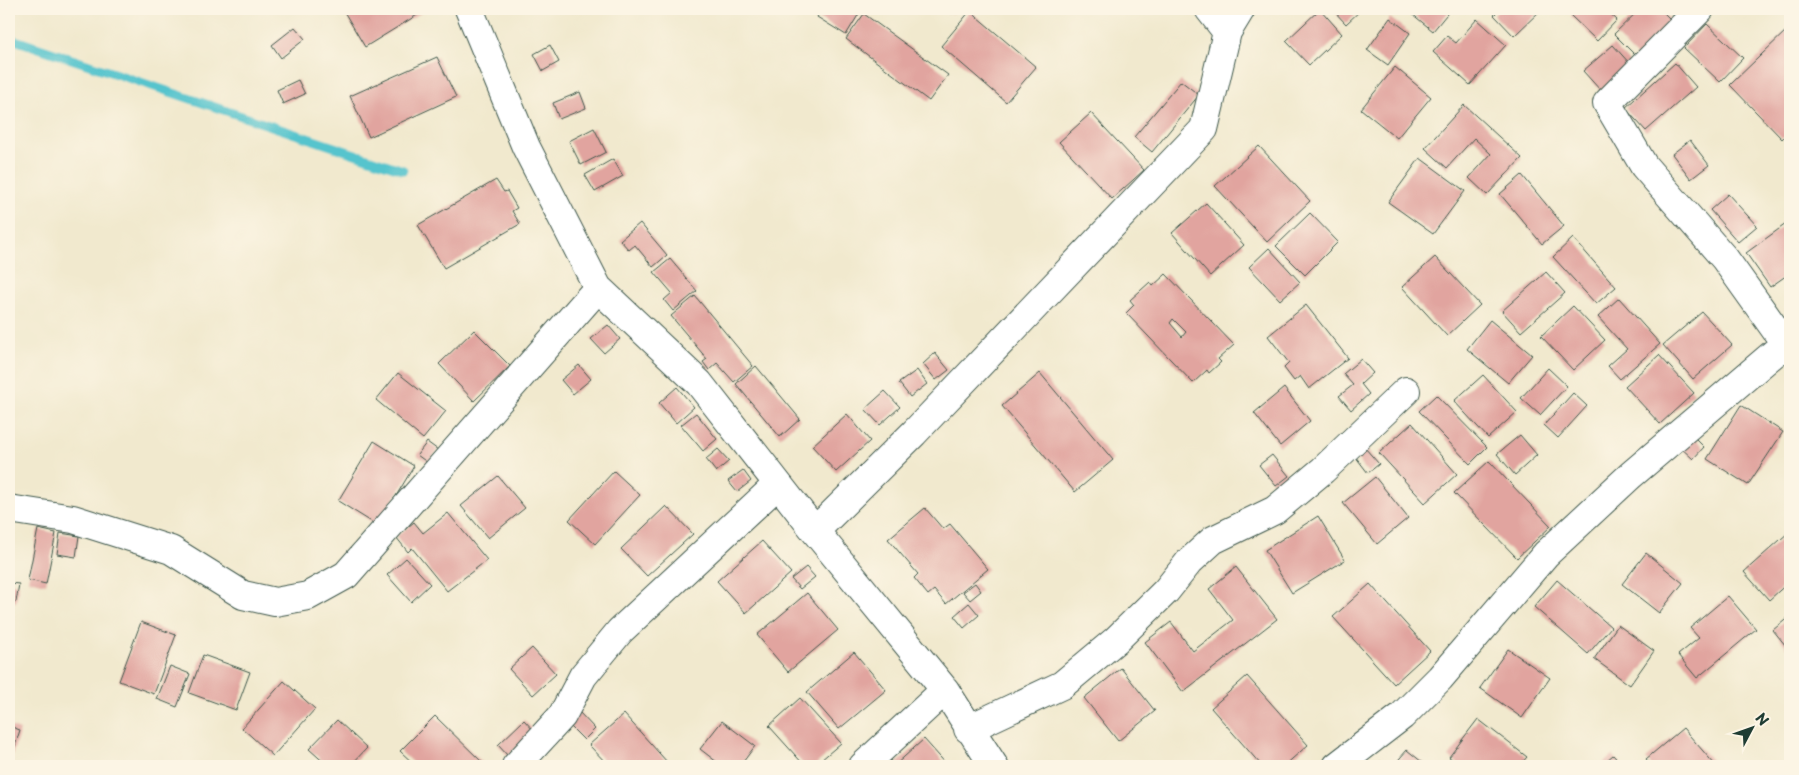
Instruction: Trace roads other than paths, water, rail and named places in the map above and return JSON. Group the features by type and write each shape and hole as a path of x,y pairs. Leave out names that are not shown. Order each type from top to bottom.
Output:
{"street":[{"path":"469,9 526,147 598,288 699,383 815,531 945,690 994,766"},
{"path":"1209,9 1227,32"},
{"path":"815,531 914,433 1204,129 1227,32 1241,9"},
{"path":"1338,766 1402,716 1440,678 1546,554 1631,475 1788,347 1725,259 1644,166 1608,103 1700,9"},
{"path":"9,509 73,519 171,550 243,595 275,602 308,596 346,575 598,288"},
{"path":"968,728 1062,685 1116,640 1166,591 1189,562 1213,540 1275,510 1323,470 1406,391"},
{"path":"516,766 562,716 582,676 620,631 778,484"},
{"path":"864,766 945,690"}],"waterway":[{"path":"9,38 403,170"}]}
